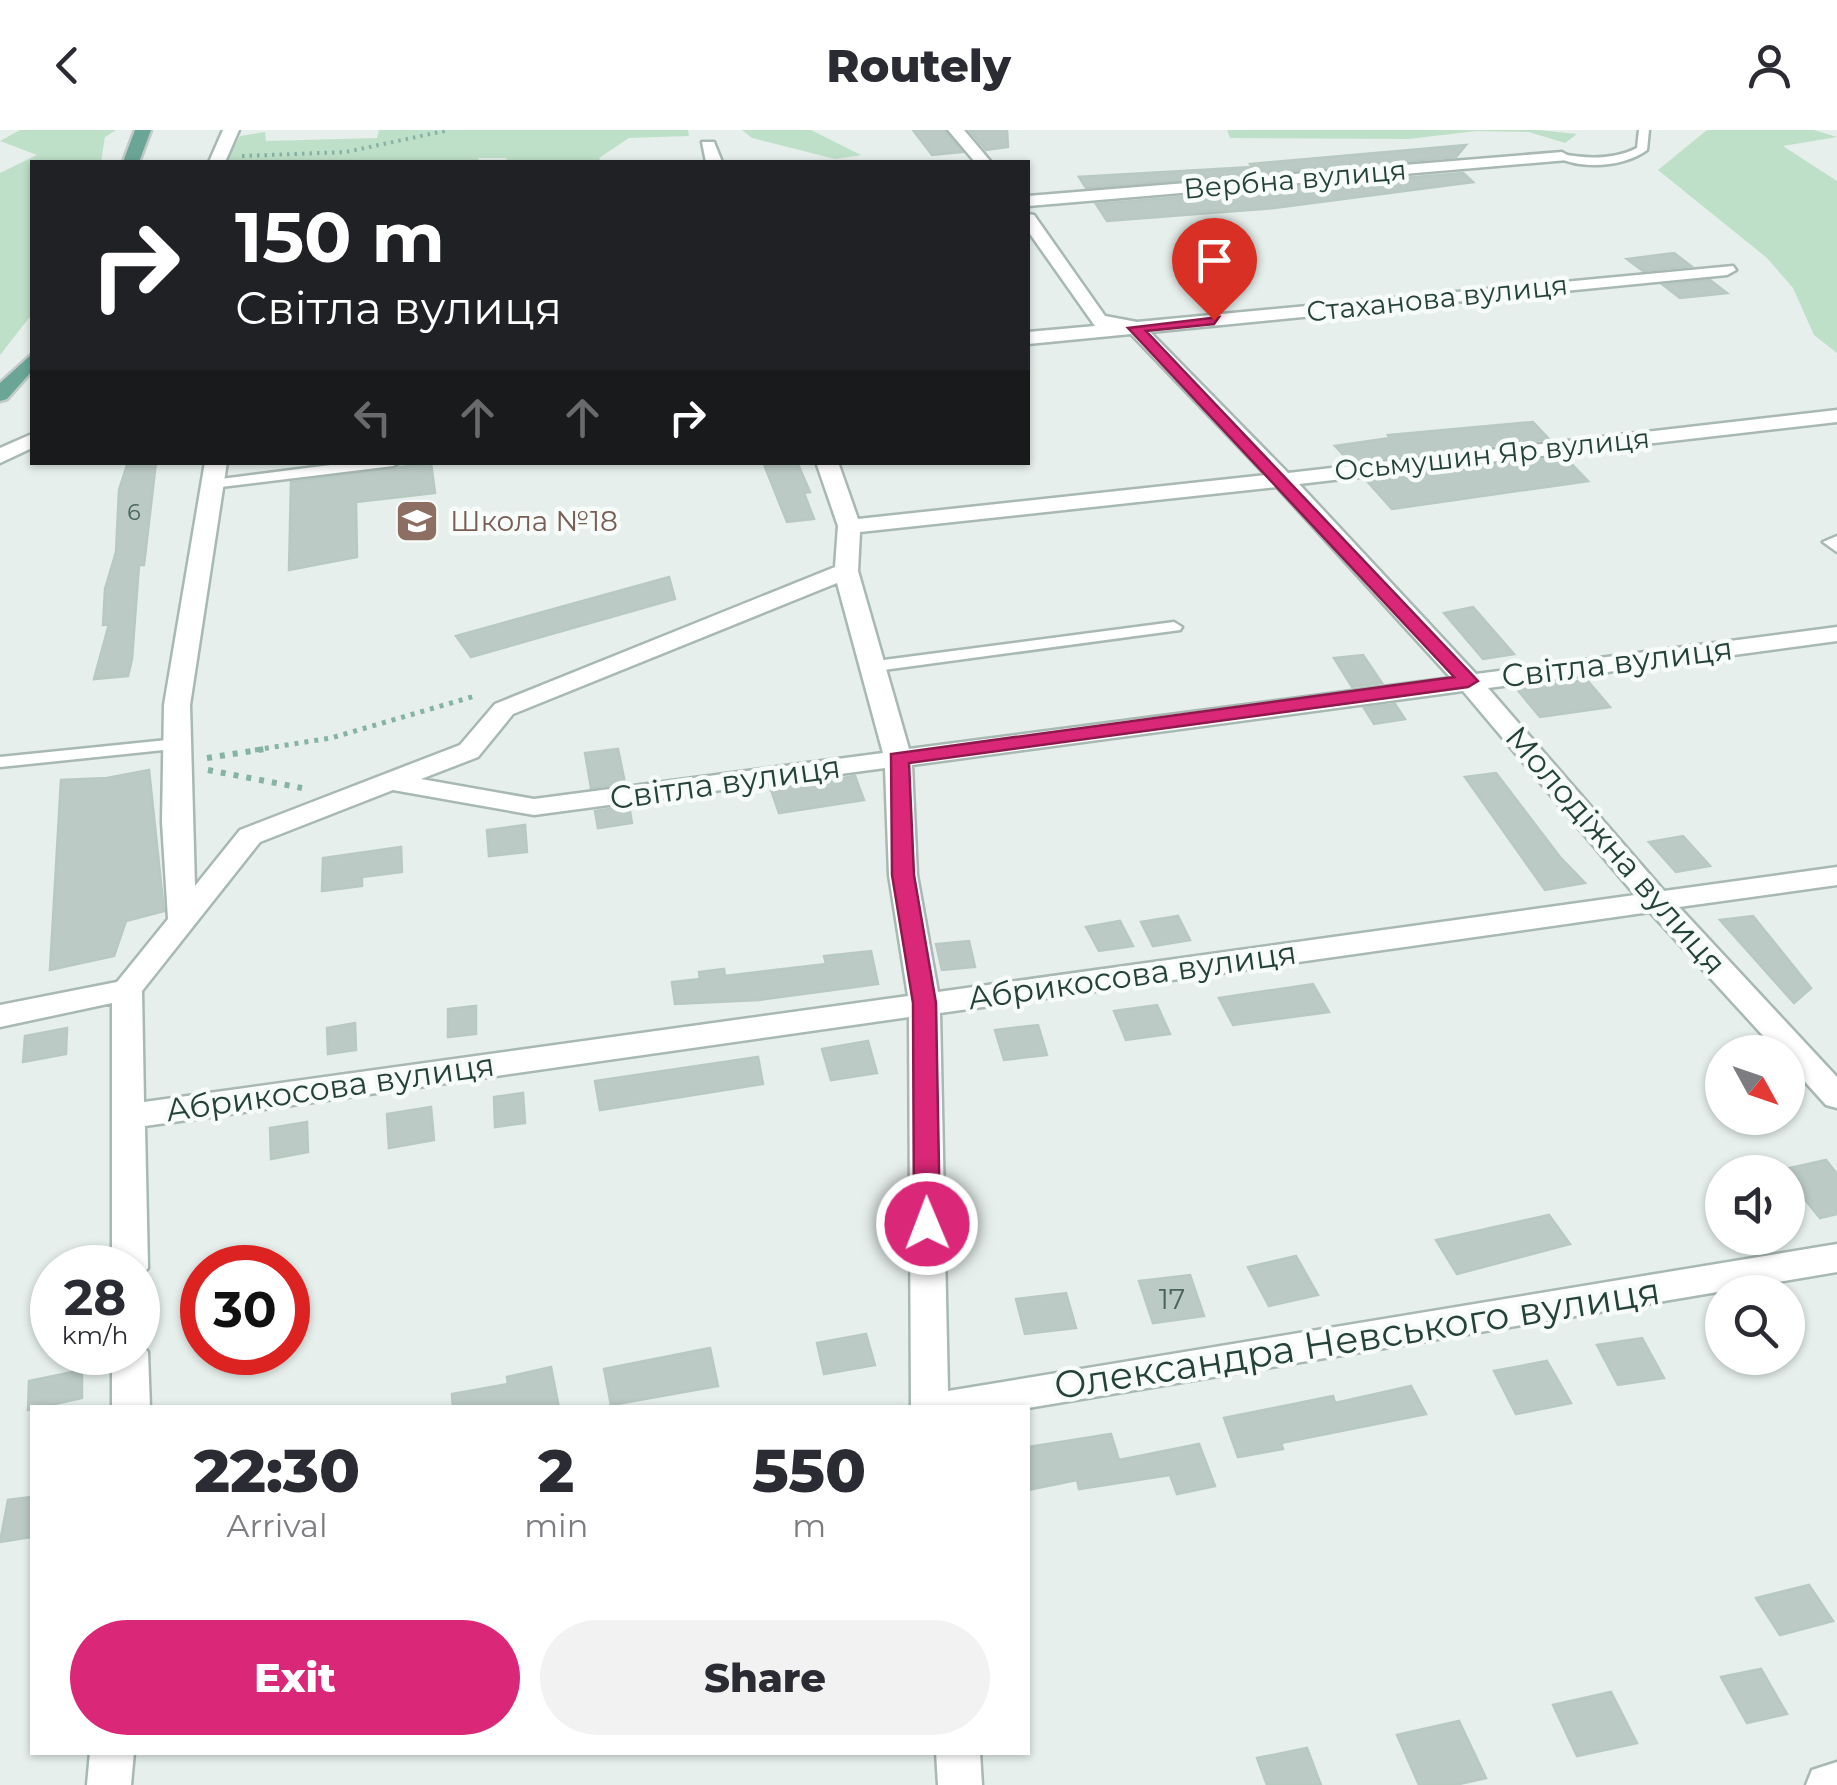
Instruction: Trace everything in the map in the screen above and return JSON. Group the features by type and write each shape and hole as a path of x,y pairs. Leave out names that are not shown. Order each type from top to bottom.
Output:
{"main road":[{"path":"131,160 143,130"},
{"path":"0,395 30,362"}],"street":[{"path":"217,160 231,130"},
{"path":"956,130 981,160"},
{"path":"708,145 713,160"},
{"name":"Вербна вулиця","path":"1030,202 1562,157"},
{"name":"Молодіжна вулиця","path":"1030,222 1098,321 1135,328 1281,478 1468,681 1658,903 1837,1097"},
{"name":"Стаханова вулиця","path":"1030,338 1726,270"},
{"name":"Осьмушин Яр вулиця","path":"849,526 906,524 1837,416"},
{"path":"0,457 30,441"},
{"path":"828,465 849,526 846,571 876,666 898,758 903,875 924,1003 934,1405"},
{"path":"184,919 176,822 177,705 214,473"},
{"path":"0,1016 126,990 250,836 468,751 504,709 846,571"},
{"name":"Світла вулиця","path":"387,782 534,807 1837,634"},
{"name":"Абрикосова вулиця","path":"130,1116 1837,876"},
{"path":"126,990 130,1245"},
{"name":"Олександра Невського вулиця","path":"952,1405 1837,1258"},
{"path":"130,1375 131,1405"},
{"path":"110,1785 112,1755"},
{"path":"958,1755 960,1785"},
{"path":"1828,1785 1837,1783"}],"lane":[{"path":"1562,157 1588,161 1625,158 1642,150 1642,131"},
{"path":"214,473 344,465"},
{"path":"876,666 1174,627"},
{"path":"0,762 176,744"}],"path":[{"path":"217,160 346,152 448,130"},
{"path":"207,758 331,738 475,696"},
{"path":"205,742 208,772 279,786 358,793"}],"green space":[{"path":"20,130 116,130 105,137 101,160 30,160 30,317 0,355 0,173 37,155 0,141"},
{"path":"379,130 688,130 689,136 629,138 600,160 226,160 240,136 265,132 266,141 377,138"},
{"path":"742,130 811,130 861,155 835,159 752,138"},
{"path":"1227,130 1538,130 1577,134 1565,143 1529,132 1476,131 1409,139 1230,138"},
{"path":"1707,130 1814,130 1837,137 1783,146 1837,181 1837,353 1814,335 1793,288 1767,258 1658,170"}],"building":[{"path":"913,130 944,130 962,152 932,155"},
{"path":"969,130 1007,130 1008,147 986,150"},
{"path":"1466,145 1456,157 1086,188 1079,177 1252,167 1250,164"},
{"path":"1463,173 1473,182 1274,208 1107,221 1096,204"},
{"path":"1674,253 1691,266 1643,271 1627,259"},
{"path":"1710,280 1727,293 1680,298 1663,285"},
{"path":"1533,422 1549,439 1350,462 1335,446 1390,438 1388,435"},
{"path":"1565,457 1588,481 1392,509 1366,480"},
{"path":"127,465 156,465 144,565 139,565 128,676 94,679 109,624 103,625 105,589 116,552 119,490"},
{"path":"431,465 435,493 356,502 357,557 289,570 291,482"},
{"path":"764,465 798,465 810,492 804,493 814,519 787,522"},
{"path":"669,577 675,599 471,657 456,636"},
{"path":"1473,607 1514,654 1483,659 1444,613"},
{"path":"1363,655 1382,683 1352,687 1334,658"},
{"path":"1587,680 1610,707 1540,717 1516,688"},
{"path":"1395,704 1405,719 1374,724 1364,708"},
{"path":"618,749 625,783 591,788 585,753"},
{"path":"149,770 164,911 126,921 114,956 50,970 61,780 107,778"},
{"path":"1496,773 1560,857 1585,883 1545,890 1465,777"},
{"path":"855,776 864,800 779,813 771,790"},
{"path":"629,806 632,823 598,828 595,811"},
{"path":"525,825 527,852 489,856 487,830"},
{"path":"1683,836 1710,866 1676,872 1649,842"},
{"path":"401,847 402,872 362,877 362,886 322,891 323,858"},
{"path":"1178,916 1190,940 1153,946 1141,922"},
{"path":"1753,916 1811,988 1794,1003 1720,920"},
{"path":"1120,921 1133,946 1099,951 1086,927"},
{"path":"969,941 975,967 942,970 936,944"},
{"path":"871,951 878,984 759,1000 675,1004 672,982 700,979 699,972 724,969 725,976 826,964 824,956"},
{"path":"1313,984 1329,1012 1233,1025 1219,998"},
{"path":"1157,1005 1170,1034 1126,1040 1114,1011"},
{"path":"476,1006 476,1034 448,1037 448,1009"},
{"path":"355,1023 356,1050 328,1054 327,1028"},
{"path":"1038,1025 1047,1055 1004,1060 995,1030"},
{"path":"67,1028 66,1054 23,1062 25,1036"},
{"path":"868,1041 877,1073 831,1080 822,1049"},
{"path":"758,1057 763,1084 600,1110 595,1081"},
{"path":"523,1093 525,1123 495,1127 494,1097"},
{"path":"431,1107 434,1140 389,1148 387,1114"},
{"path":"307,1122 308,1152 271,1159 270,1128"},
{"path":"1826,1160 1837,1174 1837,1214 1820,1218 1805,1200 1805,1165"},
{"path":"1549,1215 1570,1244 1457,1274 1436,1240"},
{"path":"1296,1256 1318,1295 1269,1306 1248,1267"},
{"path":"1190,1275 1204,1316 1153,1323 1139,1281"},
{"path":"1066,1293 1076,1328 1025,1334 1016,1299"},
{"path":"866,1334 875,1365 824,1374 817,1343"},
{"path":"1642,1338 1664,1378 1618,1385 1597,1345"},
{"path":"710,1348 718,1386 611,1405 604,1369"},
{"path":"1547,1361 1571,1403 1516,1414 1494,1371"},
{"path":"551,1367 558,1405 453,1405 452,1394 508,1384 507,1377"},
{"path":"82,1375 82,1398 30,1405 28,1410 29,1381"},
{"path":"1411,1386 1426,1414 1281,1443 1283,1449 1238,1457 1224,1418 1333,1396 1335,1403"},
{"path":"1111,1434 1119,1460 1199,1444 1215,1486 1177,1494 1170,1475 1079,1489 1077,1480 1030,1490 1030,1447"},
{"path":"30,1497 30,1537 0,1542 8,1500"},
{"path":"1809,1585 1833,1621 1780,1635 1756,1598"},
{"path":"1761,1669 1787,1714 1747,1723 1721,1677"},
{"path":"1611,1692 1637,1743 1577,1756 1553,1705"},
{"path":"1459,1721 1486,1778 1455,1785 1419,1785 1397,1735"},
{"path":"1307,1748 1321,1785 1267,1785 1257,1758"}],"place":[{"name":"Школа №18","path":"417,521"}],"route":[{"path":"927,1224 924,1003 903,875 898,758 1468,681 1281,478 1135,328 1214,320"}]}
